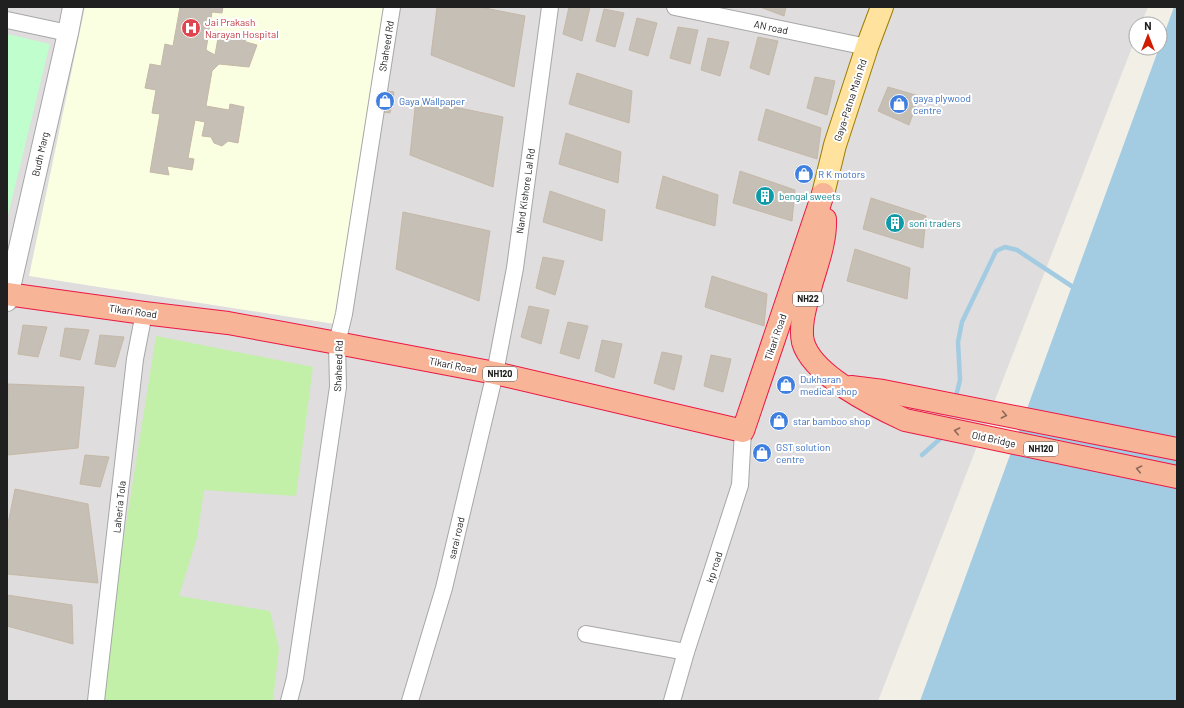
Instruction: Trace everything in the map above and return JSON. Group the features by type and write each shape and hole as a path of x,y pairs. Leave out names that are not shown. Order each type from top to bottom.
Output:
{"highway":[{"name":"Tikari Road","path":"7,296 228,323 494,373 743,430 823,194"},
{"name":"NH22","path":"823,194 825,225 821,250 806,305 802,333 804,342 814,362 826,372 876,406 905,420"},
{"name":"NH22","path":"846,386 883,391 1177,449"},
{"name":"Old Bridge","path":"905,420 1177,477"}],"main road":[{"name":"Gaya-Patna Main Rd","path":"823,194 835,145 867,47 882,7"}],"street":[{"name":"Budh Marg","path":"7,296 73,7"},
{"name":"Shaheed Rd","path":"289,701 294,678 338,386 337,343 344,314 392,7"},
{"name":"Nand Kishore Lal Rd","path":"494,373 515,268 550,7"},
{"name":"AN road","path":"675,7 867,47"},
{"path":"7,20 68,33"},
{"name":"Laheria Tola","path":"96,701 135,359 144,313"},
{"name":"sarai road","path":"410,701 444,588 494,373"},
{"name":"kp road","path":"672,701 686,652 740,486 743,430"},
{"path":"586,634 686,652"}],"shaded area":[{"path":"7,7 1148,7 1144,16 1128,16 1129,56 878,701 7,701"},
{"path":"85,7 391,7 341,325 29,276"}],"green space":[{"path":"7,34 50,44 7,219"},
{"path":"156,336 313,367 296,496 204,490 197,538 179,596 270,611 279,648 273,701 98,701"}],"water":[{"path":"1174,7 1177,7 1177,701 920,701 1156,56 1168,56 1168,23"}],"building":[{"path":"180,7 223,7 222,13 212,12 206,50 215,55 218,38 224,39 231,35 243,36 246,42 257,45 249,67 219,64 212,71 206,106 229,110 230,104 244,107 238,143 228,141 222,146 214,143 211,137 202,136 205,122 195,120 188,158 194,159 192,170 167,166 169,175 150,172 160,114 152,113 156,90 145,88 150,64 161,66 165,44 173,46"},
{"path":"437,7 480,7 525,16 514,87 431,55"},
{"path":"569,7 590,7 582,41 563,34"},
{"path":"760,7 786,7 784,16"},
{"path":"604,9 624,13 615,47 596,41"},
{"path":"637,18 657,23 648,56 629,50"},
{"path":"678,27 698,30 690,64 670,58"},
{"path":"758,37 778,41 769,75 750,68"},
{"path":"708,38 729,42 720,76 701,70"},
{"path":"577,73 632,91 629,123 569,104"},
{"path":"815,77 835,81 827,115 807,108"},
{"name":"gaya plywood centre","path":"888,87 919,96 909,125 878,111"},
{"name":"Gaya Wallpaper","path":"380,90 394,92 390,113 377,111"},
{"path":"416,99 503,117 493,187 410,155"},
{"path":"766,109 821,128 817,159 758,140"},
{"path":"566,133 621,152 618,183 559,164"},
{"name":"bengal sweets","path":"740,171 795,190 792,221 733,203"},
{"path":"663,176 718,195 715,226 656,208"},
{"path":"550,191 605,210 602,241 543,222"},
{"name":"soni traders","path":"871,198 926,216 923,248 863,229"},
{"path":"403,212 490,231 479,301 396,269"},
{"path":"855,249 910,268 907,299 847,281"},
{"path":"543,257 564,261 555,295 536,288"},
{"path":"712,276 767,294 764,326 705,307"},
{"path":"529,306 549,310 541,344 521,337"},
{"path":"568,322 588,326 579,359 560,353"},
{"path":"23,325 47,327 38,357 18,354"},
{"path":"65,328 89,330 80,360 60,356"},
{"path":"100,335 124,337 115,367 95,364"},
{"path":"602,340 622,344 614,378 595,371"},
{"path":"662,352 682,356 674,390 654,383"},
{"path":"711,355 731,359 723,392 704,386"},
{"path":"8,384 84,387 78,448 7,455"},
{"path":"85,455 109,457 100,487 80,484"},
{"path":"15,489 88,504 98,583 7,574 7,529"},
{"path":"7,595 72,605 73,644 7,626"}],"waterway":[{"path":"955,400 960,380 958,342 962,322 996,251 1005,247 1017,250 1076,289"},
{"path":"922,455 941,438 943,433"}],"place":[{"name":"Jai Prakash Narayan Hospital","path":"191,28"},
{"name":"Gaya Wallpaper","path":"385,101"},
{"name":"gaya plywood centre","path":"899,104"},
{"name":"R K motors","path":"804,174"},
{"name":"bengal sweets","path":"765,196"},
{"name":"soni traders","path":"895,223"},
{"name":"Dukharan medical shop","path":"786,385"},
{"name":"star bamboo shop","path":"779,421"},
{"name":"GST solution centre","path":"762,453"}]}
